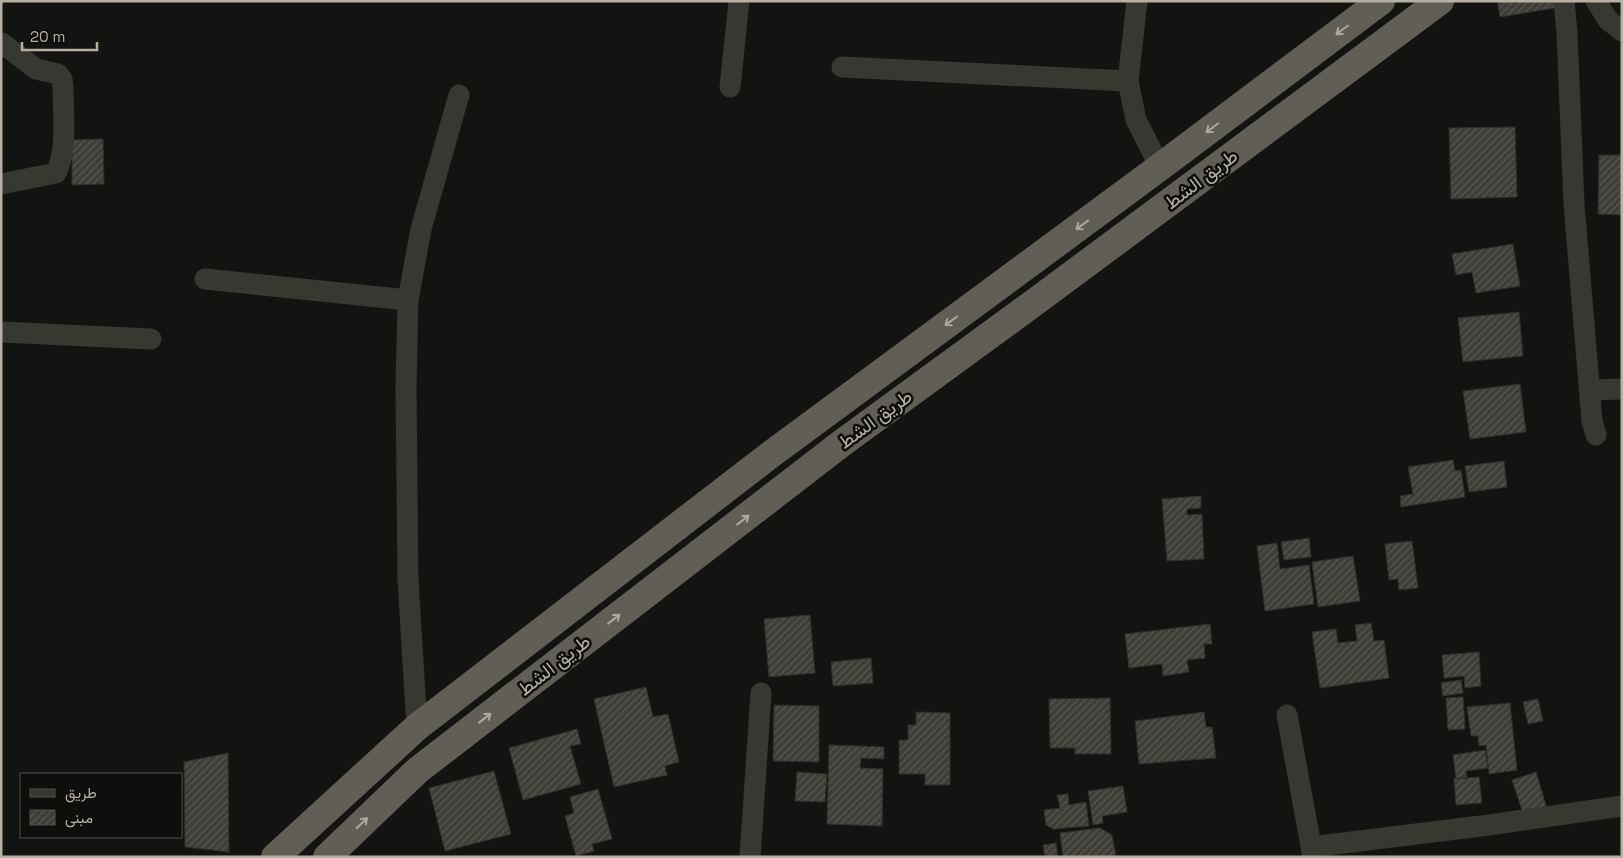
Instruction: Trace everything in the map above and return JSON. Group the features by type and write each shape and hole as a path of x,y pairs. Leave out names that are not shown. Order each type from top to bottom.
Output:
{"highway":[{"name":"طريق الشط","path":"275,857 417,727 770,455 1381,1"},
{"name":"طريق الشط","path":"335,855 418,770 811,468 1440,1"}],"street":[{"path":"730,87 739,1"},
{"path":"1138,1 1128,81 1136,120 1160,167"},
{"path":"1564,1 1574,204 1592,420 1596,435"},
{"path":"1596,1 1608,20 1622,31"},
{"path":"1,184 56,173 60,165 64,140 62,80 58,74 36,69 2,43"},
{"path":"842,67 1128,81"},
{"path":"417,727 408,580 406,387 408,300 420,229 459,95"},
{"path":"205,279 408,300"},
{"path":"1,332 152,339"},
{"path":"1590,390 1622,389"},
{"path":"750,857 760,693"},
{"path":"1287,715 1312,852 1622,806"}],"building":[{"path":"1497,1 1554,1 1555,8 1500,17"},
{"path":"1515,127 1517,197 1451,199 1449,128"},
{"path":"103,139 104,184 72,185 72,140"},
{"path":"1599,155 1622,155 1622,215 1598,214"},
{"path":"1513,244 1520,286 1476,293 1472,272 1456,275 1452,254"},
{"path":"1519,312 1523,356 1463,362 1458,318"},
{"path":"1520,384 1526,432 1470,439 1463,391"},
{"path":"1453,460 1455,471 1461,470 1465,497 1401,507 1400,496 1413,494 1408,467"},
{"path":"1504,461 1507,487 1469,492 1465,466"},
{"path":"1201,496 1201,508 1187,509 1187,515 1202,514 1204,559 1167,561 1162,499"},
{"path":"1309,538 1311,557 1284,560 1281,542"},
{"path":"1412,541 1418,588 1399,590 1398,579 1389,580 1385,544"},
{"path":"1277,543 1280,569 1309,565 1314,604 1265,611 1257,546"},
{"path":"1353,556 1360,601 1318,607 1312,562"},
{"path":"810,615 815,673 769,677 764,619"},
{"path":"1371,623 1374,641 1384,640 1389,678 1320,688 1312,632 1336,629 1338,643 1357,641 1355,625"},
{"path":"1210,624 1212,644 1204,644 1205,658 1187,660 1189,672 1163,676 1162,664 1129,668 1125,634"},
{"path":"1479,652 1481,686 1465,688 1464,676 1444,678 1442,655"},
{"path":"871,658 873,683 833,686 831,662"},
{"path":"1461,680 1463,693 1443,696 1441,683"},
{"path":"646,687 653,717 668,714 679,762 665,766 667,775 614,787 594,699"},
{"path":"1463,697 1465,729 1448,730 1446,698"},
{"path":"1110,698 1111,754 1075,754 1075,748 1050,748 1049,699"},
{"path":"1538,699 1543,721 1528,724 1523,702"},
{"path":"1510,703 1517,770 1489,774 1486,745 1479,746 1478,736 1471,736 1467,707"},
{"path":"774,705 819,706 819,762 773,761"},
{"path":"916,712 950,713 950,785 925,785 925,774 899,774 899,740 908,740 908,725 916,725"},
{"path":"1204,712 1206,727 1212,727 1216,758 1139,764 1135,721"},
{"path":"577,729 581,744 570,746 581,784 523,800 509,748"},
{"path":"829,745 884,747 884,759 861,758 860,768 883,769 882,826 827,824"},
{"path":"1485,750 1488,768 1466,771 1467,777 1456,779 1453,755"},
{"path":"228,753 229,852 185,847 184,762"},
{"path":"494,771 511,834 445,851 429,788"},
{"path":"797,772 827,774 825,802 795,801"},
{"path":"1536,772 1547,809 1524,816 1512,780"},
{"path":"1479,777 1482,803 1456,805 1454,779"},
{"path":"1123,786 1127,812 1102,816 1103,823 1093,825 1088,791"},
{"path":"598,789 612,839 592,844 594,851 576,856 565,816 574,813 570,797"},
{"path":"1068,794 1069,805 1086,802 1089,826 1053,829 1046,825 1044,810 1060,808 1057,795"},
{"path":"1100,828 1112,835 1116,856 1063,857 1060,833"},
{"path":"1056,843 1058,857 1045,857 1043,845"}]}
